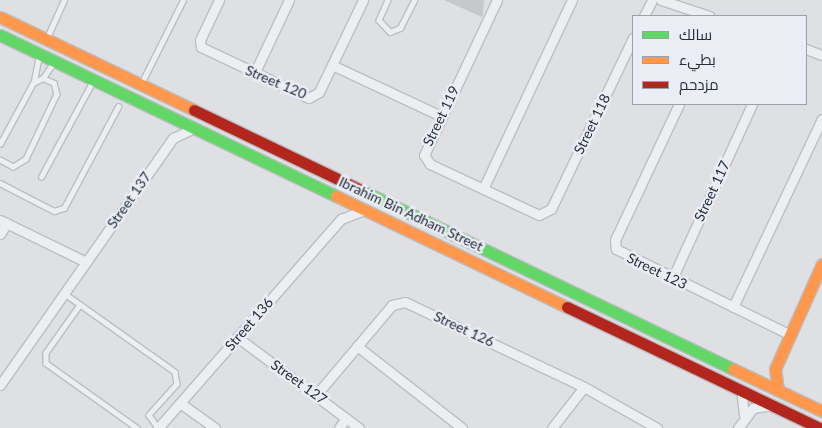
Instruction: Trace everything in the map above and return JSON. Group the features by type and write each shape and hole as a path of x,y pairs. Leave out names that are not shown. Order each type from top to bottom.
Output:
{"street":[{"name":"Street 120","path":"219,0 200,40 204,50 254,74 312,98 332,65 363,0"},
{"path":"254,74 289,0"},
{"name":"Street 119","path":"498,0 424,149 426,160 539,215 551,209"},
{"path":"483,189 572,0"},
{"path":"644,15 652,0"},
{"path":"661,0 706,15"},
{"name":"Ibrahim Bin Adham Street","path":"0,17 822,411"},
{"name":"Ibrahim Bin Adham Street","path":"0,35 816,427"},
{"name":"Street 118","path":"551,209 632,40"},
{"path":"807,49 822,54"},
{"path":"332,65 441,116"},
{"name":"Street 123","path":"680,105 615,240 623,256 789,334"},
{"name":"Street 117","path":"672,279 752,105"},
{"path":"170,117 173,138"},
{"path":"733,307 822,119"},
{"name":"Street 137","path":"0,386 173,138 194,128"},
{"path":"340,199 340,219"},
{"name":"Street 136","path":"158,428 340,219 364,210"},
{"path":"0,234 4,221 86,262"},
{"path":"778,390 775,369 789,334 822,264"},
{"path":"544,297 552,292 551,281"},
{"path":"567,308 566,299 574,292"},
{"name":"Street 126","path":"316,395 392,305 405,302 584,387 656,428"},
{"name":"Street 127","path":"237,338 359,428"},
{"path":"357,346 462,428"},
{"path":"753,378 775,369"},
{"path":"552,428 584,387"},
{"path":"741,390 744,416"},
{"path":"180,403 215,428"},
{"path":"738,428 744,416 759,406 771,405"},
{"path":"795,416 801,428"},
{"path":"339,428 346,418"}],"lane":[{"path":"46,40 64,0"},
{"path":"140,85 183,0"},
{"path":"388,0 379,20 390,32 400,28 414,0"},
{"path":"0,144 33,83 39,54"},
{"path":"33,83 44,78 54,62"},
{"path":"0,160 13,167 26,159 57,94 54,83 44,78"},
{"path":"41,176 94,80"},
{"path":"0,182 54,211 64,208 118,107"},
{"path":"64,293 177,374 177,384 149,415 158,428"},
{"path":"80,305 46,353 46,362 137,428"}],"building":[{"path":"444,0 484,0 483,15 482,17"}],"traffic: fast":[{"path":"0,35 336,196"},
{"path":"363,191 733,369"}],"traffic: slow":[{"path":"0,17 194,110"},
{"path":"336,196 567,307"},
{"path":"778,390 775,369 822,264"},
{"path":"733,369 822,411"}],"traffic: jam":[{"path":"194,110 363,191"},
{"path":"567,307 820,428"}]}
